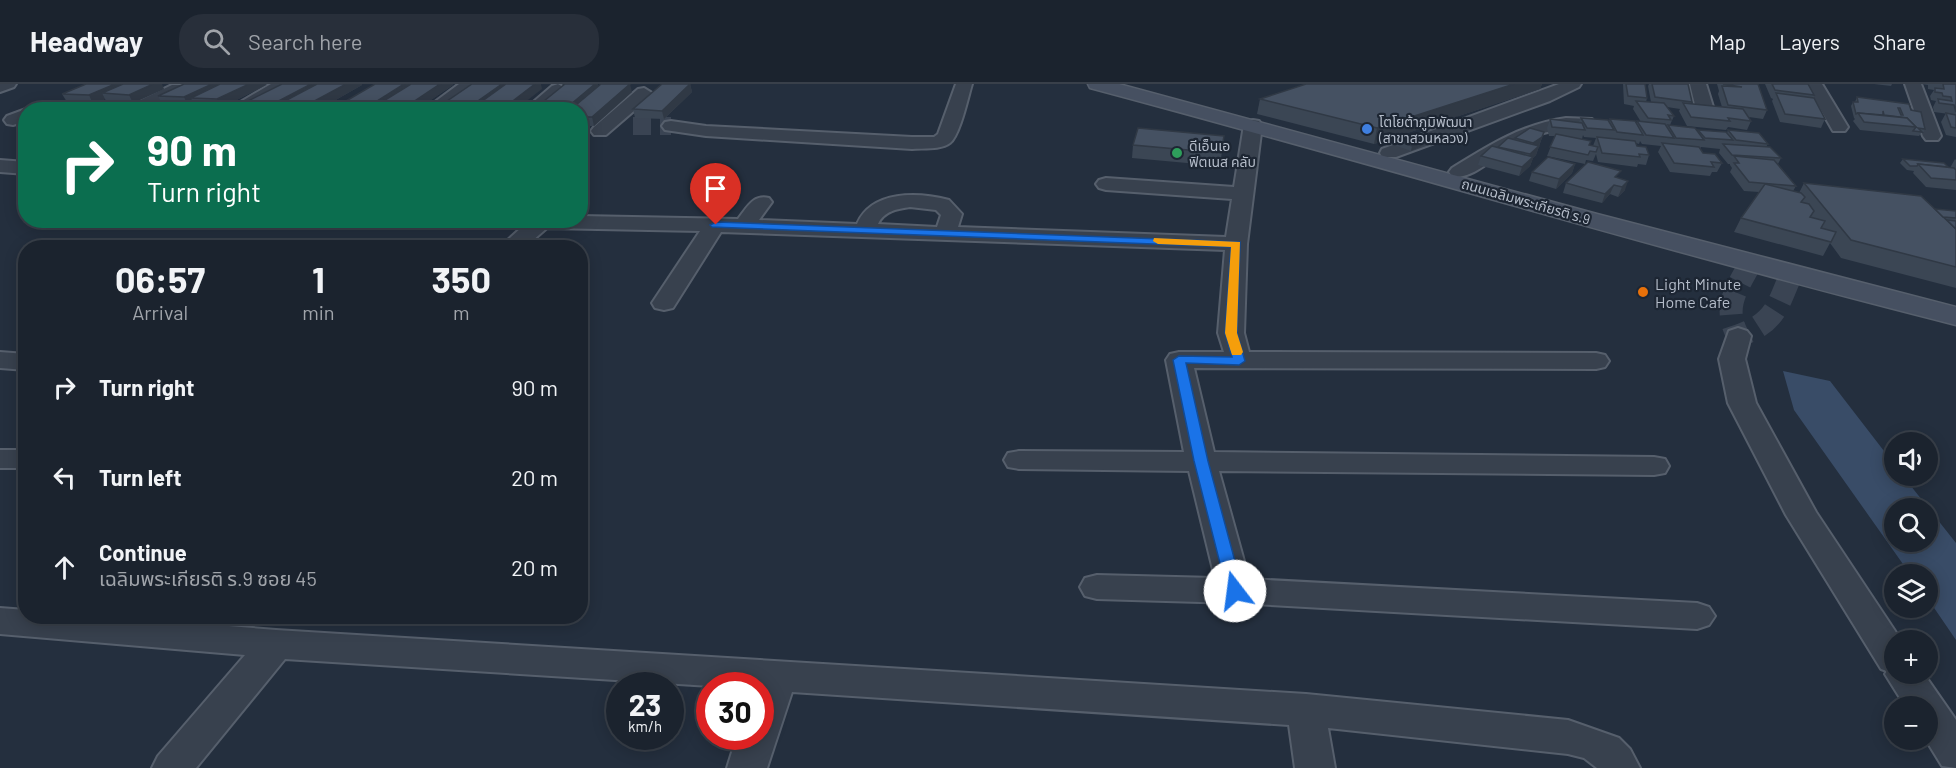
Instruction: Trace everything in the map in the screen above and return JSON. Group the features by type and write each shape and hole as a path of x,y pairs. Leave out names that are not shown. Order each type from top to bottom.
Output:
{"main road":[{"name":"ถนนเฉลิมพระเกียรติ ร.9","path":"1097,84 1253,125 1588,219 1956,316"},
{"name":"ถนนเฉลิมพระเกียรติ ร.9","path":"1126,84 1956,303"}],"street":[{"path":"0,87 8,84"},
{"path":"668,129 912,143 938,142 947,134 964,84"},
{"path":"1389,153 1544,97 1573,84"},
{"path":"1698,84 1706,112"},
{"path":"1814,84 1839,127"},
{"path":"1913,84 1932,136"},
{"path":"250,102 282,85"},
{"path":"443,102 465,87"},
{"path":"150,102 178,88"},
{"path":"542,102 558,89"},
{"path":"56,102 80,90"},
{"path":"605,131 645,93"},
{"path":"1459,172 1506,140 1522,132 1574,123 1602,124"},
{"path":"1239,361 1231,333 1236,244 1253,125"},
{"path":"588,130 631,129"},
{"path":"0,166 18,167"},
{"path":"1106,184 1243,194"},
{"path":"865,230 871,216 884,206 910,201 942,204 952,214 946,233"},
{"path":"744,226 762,202"},
{"path":"588,224 716,225 1236,244"},
{"path":"664,303 716,225"},
{"path":"520,240 534,228"},
{"path":"1738,336 1732,359 1742,403 1802,515 1884,643"},
{"path":"0,360 18,361"},
{"path":"1235,591 1201,461 1179,360 1596,361"},
{"path":"0,459 18,459"},
{"path":"1019,460 1654,466"},
{"path":"1097,587 1235,591 1697,616"},
{"path":"0,621 18,622"},
{"path":"36,624 276,644 1306,710 1568,737 1595,743 1616,760 1620,768"},
{"path":"172,768 276,644"},
{"path":"774,688 778,677"},
{"path":"1306,710 1315,768"},
{"path":"1938,726 1956,754"},
{"path":"747,768 753,750"}],"water":[{"path":"1783,371 1830,381 1884,451 1884,486 1911,486 1920,498 1884,498 1884,537 1794,410"},
{"path":"1938,520 1956,543 1956,640 1938,614 1938,564 1903,564 1894,552 1938,552"}],"building":[{"path":"86,84 115,84 89,95 62,94"},
{"path":"123,84 153,84 129,95 102,93"},
{"path":"184,84 212,84 184,97 158,96"},
{"path":"220,84 249,84 217,99 191,98"},
{"path":"282,84 311,84 277,102 246,102"},
{"path":"317,84 346,84 313,102 283,102"},
{"path":"375,84 404,84 376,102 344,102"},
{"path":"411,84 440,84 413,102 382,102"},
{"path":"472,84 502,84 476,102 446,102"},
{"path":"506,84 535,84 511,102 481,102"},
{"path":"565,84 595,84 574,102 543,102"},
{"path":"601,84 630,84 592,117 588,117 588,102 580,102"},
{"path":"662,84 690,84 662,111 633,109"},
{"path":"1306,84 1514,84 1377,128 1260,99"},
{"path":"1626,84 1645,84 1647,98 1628,96"},
{"path":"1652,84 1688,84 1692,102 1655,97"},
{"path":"1723,84 1758,84 1767,110 1728,105 1722,86 1742,87"},
{"path":"1772,84 1808,84 1814,95 1775,90"},
{"path":"1943,84 1956,84 1956,112 1954,105 1939,103 1938,99 1952,101 1951,97 1935,92 1935,88 1944,89"},
{"path":"1776,93 1814,98 1825,119 1785,114"},
{"path":"1857,97 1909,104 1911,110 1921,112 1925,129 1918,128 1922,132 1913,131 1916,127 1907,118 1884,115 1883,111 1883,115 1856,114 1853,102 1858,102"},
{"path":"1636,101 1664,103 1674,116 1668,115 1671,120 1648,118"},
{"path":"1683,103 1743,109 1751,121 1691,117"},
{"path":"1858,113 1907,118 1916,127 1864,122"},
{"path":"1946,113 1956,115 1956,128 1951,127"},
{"path":"1581,118 1608,120 1614,130 1587,128"},
{"path":"1550,119 1582,123 1585,130 1552,127"},
{"path":"1610,119 1635,121 1643,135 1617,132"},
{"path":"1637,121 1665,124 1674,138 1646,135"},
{"path":"1668,125 1695,128 1704,140 1676,138"},
{"path":"1138,128 1224,136 1221,153 1133,145"},
{"path":"1530,128 1544,132 1542,137 1533,143 1515,138"},
{"path":"1698,130 1726,132 1733,140 1705,138"},
{"path":"1728,130 1759,133 1768,144 1736,140"},
{"path":"1556,134 1591,141 1589,145 1598,147 1596,152 1590,151 1588,155 1550,147"},
{"path":"1413,135 1427,140 1412,146 1398,141"},
{"path":"1597,137 1635,141 1637,146 1646,147 1649,155 1639,154 1640,157 1602,153"},
{"path":"1508,138 1539,146 1530,154 1498,147"},
{"path":"1662,143 1699,147 1703,153 1715,154 1722,163 1711,162 1714,167 1674,163"},
{"path":"1723,144 1770,147 1781,158 1732,155"},
{"path":"1492,146 1533,157 1522,167 1481,156"},
{"path":"1734,156 1774,160 1796,186 1749,182 1734,163 1739,163"},
{"path":"1548,157 1575,164 1559,179 1532,172"},
{"path":"1903,159 1944,163 1948,167 1918,164 1910,166"},
{"path":"1588,162 1621,171 1615,177 1628,181 1622,187 1614,185 1605,194 1566,183"},
{"path":"1918,164 1954,168 1956,180 1931,178"},
{"path":"1804,183 1921,196 1956,229 1956,267 1851,240"},
{"path":"1765,184 1801,193 1805,197 1801,202 1809,204 1814,211 1810,217 1825,221 1821,228 1836,232 1831,242 1741,218"},
{"path":"1935,209 1956,211 1956,218 1943,217"},
{"path":"1947,220 1956,221 1956,229"}],"tunnel":[{"path":"633,126 671,126"},
{"path":"1751,262 1737,289 1731,307 1733,325 1738,336 1751,331 1774,312 1792,272"}],"slow traffic":[{"path":"1158,241 1236,244 1231,333 1237,352"}],"place":[{"name":"โตโยต้าภูมิพัฒนา (สาขาสวนหลวง)","path":"1367,129"},
{"name":"ดีเอ็นเอ ฟิตเนส คลับ","path":"1177,153"},
{"name":"Light Minute Home Cafe","path":"1643,292"}],"route":[{"path":"716,225 1236,244 1231,333 1239,361 1179,360 1201,461 1235,591"}]}
